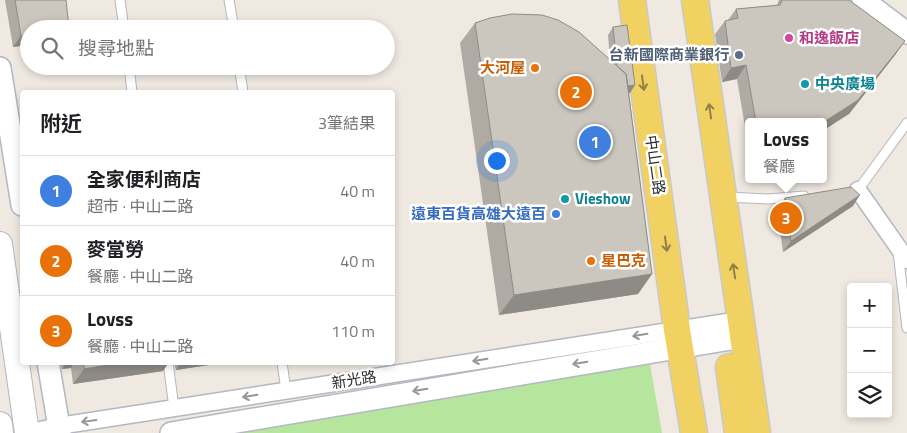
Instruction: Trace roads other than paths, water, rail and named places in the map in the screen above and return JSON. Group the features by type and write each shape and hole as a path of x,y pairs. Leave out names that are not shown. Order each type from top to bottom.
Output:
{"main road":[{"name":"中山二路","path":"632,0 685,340 694,433"},
{"path":"694,0 722,197 737,332 757,433"},
{"path":"0,244 27,433"},
{"path":"737,332 729,369 738,433"},
{"name":"中山二路","path":"685,340 712,433"},
{"path":"0,424 1,433"}],"street":[{"path":"863,0 907,33"},
{"path":"0,68 20,192"},
{"path":"853,191 907,260"},
{"name":"新光路","path":"27,433 286,391 737,332"},
{"name":"新光路","path":"171,433 685,340"},
{"path":"48,365 59,429"}],"lane":[{"path":"120,0 123,20"},
{"path":"229,0 232,20"},
{"path":"130,75 132,90"},
{"path":"240,75 243,90"},
{"path":"853,191 907,123"},
{"path":"722,197 768,199 818,194"},
{"path":"897,245 907,328"},
{"path":"168,365 174,408"},
{"path":"282,365 286,391"}],"place":[{"name":"和逸飯店","path":"789,38"},
{"name":"台新國際商業銀行","path":"739,55"},
{"name":"大河屋","path":"535,68"},
{"name":"中央廣場","path":"805,84"},
{"name":"麥當勞","path":"576,92"},
{"name":"全家便利商店","path":"595,142"},
{"name":"Vieshow","path":"565,199"},
{"name":"遠東百貨高雄大遠百","path":"556,214"},
{"name":"Lovss","path":"786,218"},
{"name":"星巴克","path":"591,261"}]}
